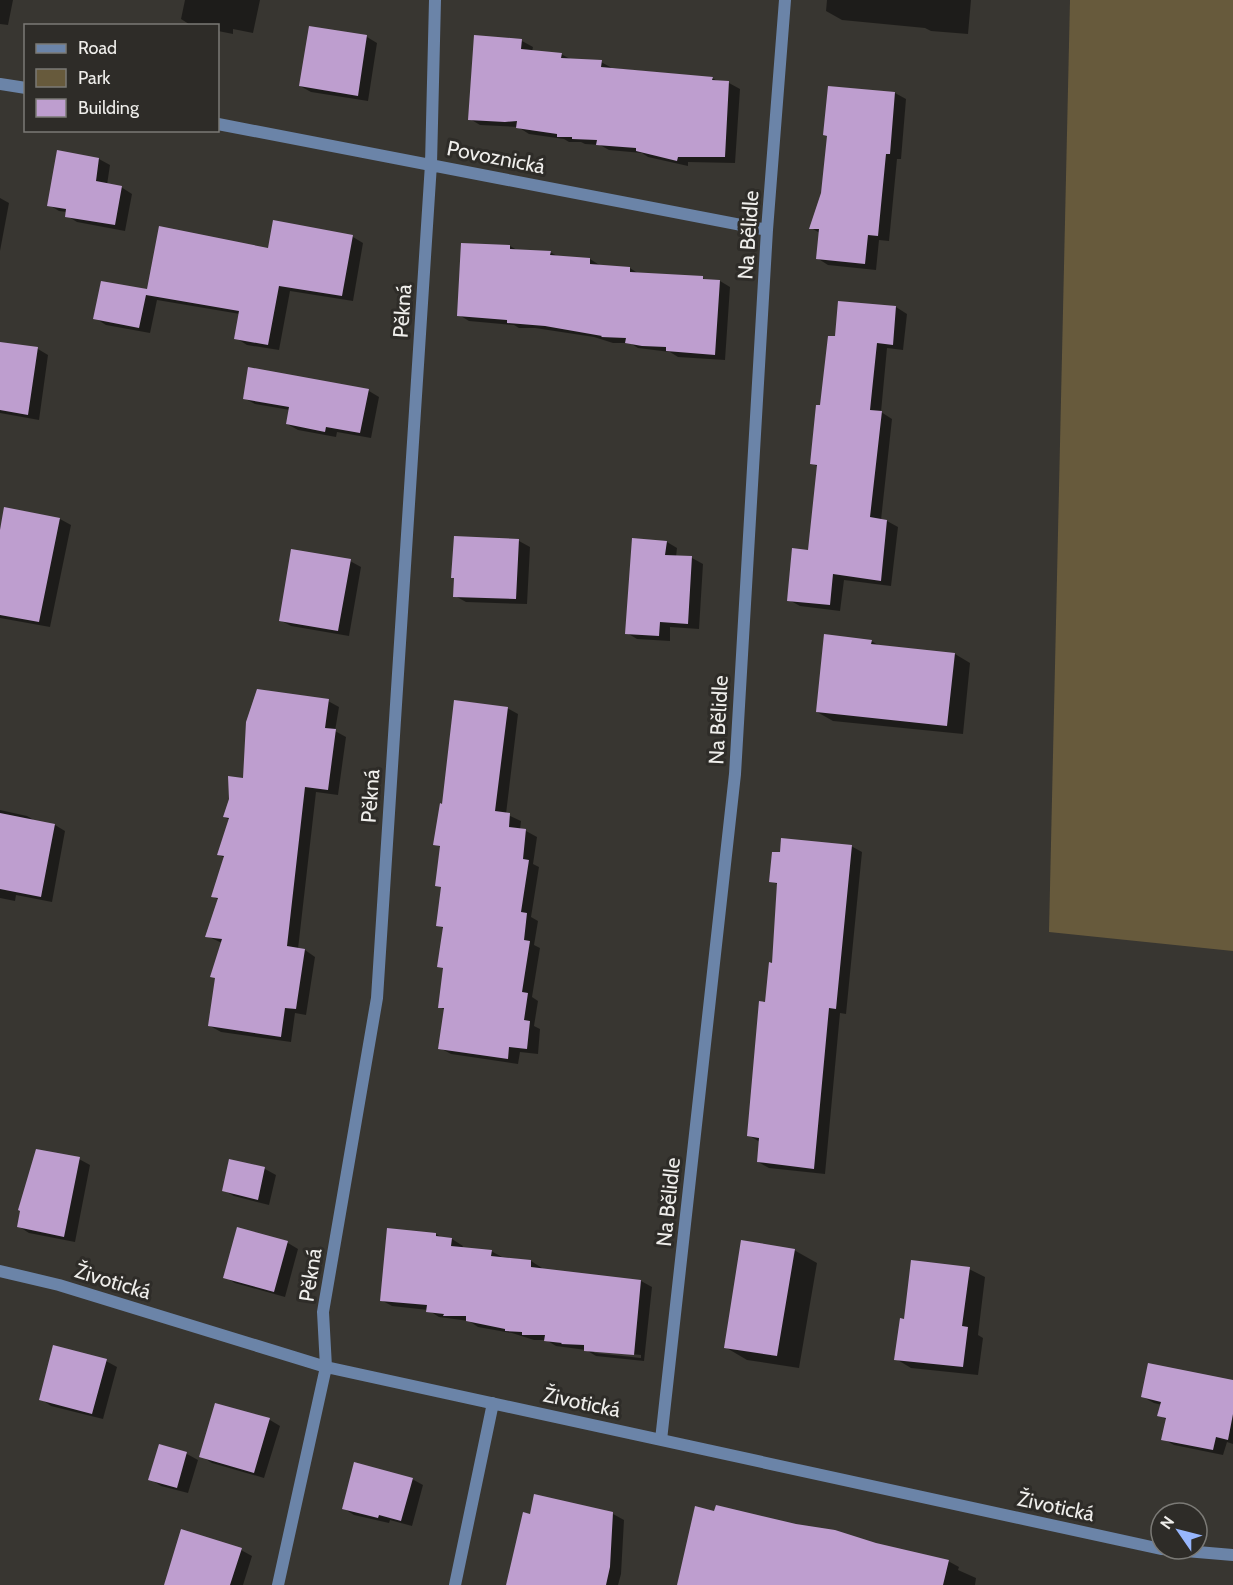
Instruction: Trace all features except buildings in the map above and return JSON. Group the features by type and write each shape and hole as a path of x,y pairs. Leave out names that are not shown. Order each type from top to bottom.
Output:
{"street":[{"name":"Pěkná","path":"278,1585 326,1367 323,1312 377,998 431,164 435,0"},
{"name":"Na Bělidle","path":"662,1440 735,774 767,230 784,0"},
{"path":"0,84 24,88"},
{"name":"Povoznická","path":"219,124 767,230"},
{"name":"Životická","path":"0,1271 59,1284 326,1367 1149,1546"},
{"path":"455,1585 493,1403"},
{"name":"Životická","path":"1209,1553 1233,1555"}],"green space":[{"path":"1070,0 1233,0 1233,951 1049,932"}]}
